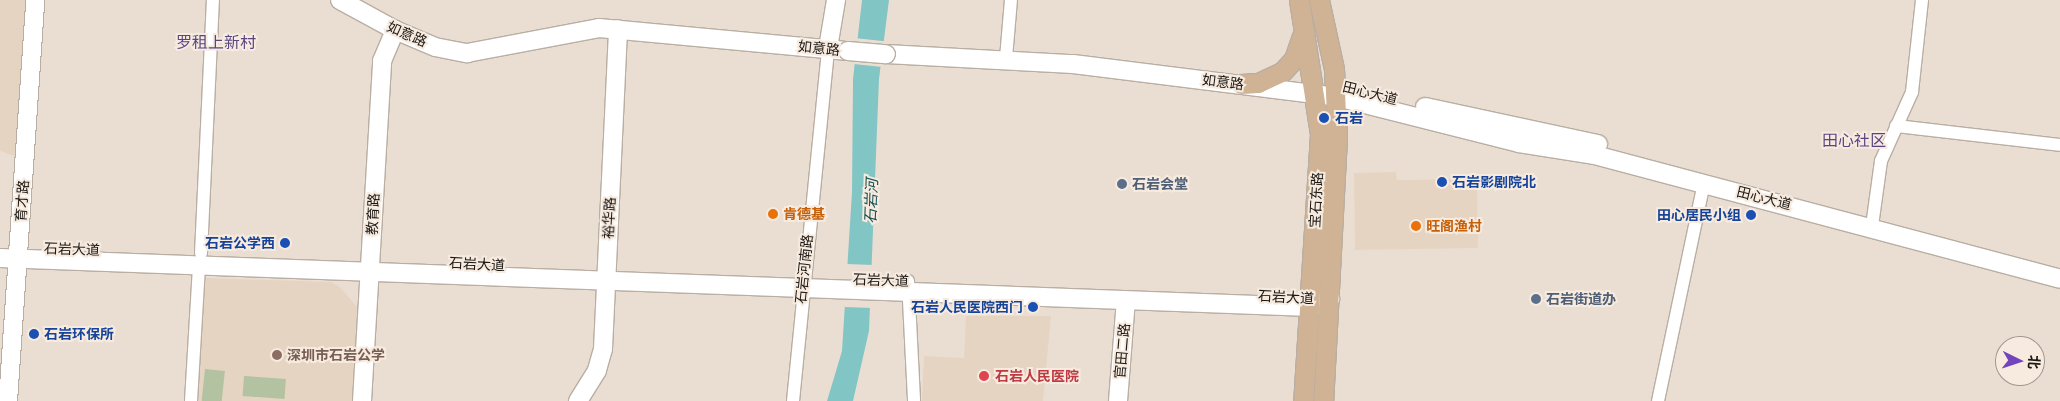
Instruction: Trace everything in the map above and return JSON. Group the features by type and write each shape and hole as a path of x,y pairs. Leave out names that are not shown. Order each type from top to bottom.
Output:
{"main road":[{"name":"宝石东路","path":"1299,0 1312,93 1320,134 1303,401"},
{"name":"宝石东路","path":"1319,0 1336,90 1330,299 1323,401"},
{"path":"1241,84 1267,81 1282,72 1298,50 1303,33"}],"street":[{"name":"育才路","path":"8,401 36,0"},
{"name":"育才路","path":"20,401 19,254 46,0"},
{"path":"191,401 213,0"},
{"name":"如意路","path":"340,0 394,30 435,47 467,53 584,29 618,29 886,54 1006,58 1312,93"},
{"path":"828,48 836,0"},
{"path":"1006,58 1011,0"},
{"path":"1873,220 1881,161 1912,92 1922,0"},
{"name":"裕华路","path":"578,401 601,361 618,29"},
{"name":"教育路","path":"362,401 382,61 394,30"},
{"name":"石岩河南路","path":"792,401 802,283 828,48"},
{"name":"田心大道","path":"1312,93 1336,90 2060,267"},
{"name":"田心大道","path":"1336,90 1704,183 1873,220 2060,279"},
{"path":"1896,126 2060,145"},
{"path":"1658,401 1704,183"},
{"name":"石岩大道","path":"0,247 19,254 371,265 877,287 1310,303"},
{"name":"石岩大道","path":"908,287 1126,300 1310,303 1330,299"},
{"path":"908,287 914,401"},
{"name":"官田二路","path":"1118,401 1126,300"}],"shaded area":[{"path":"0,0 26,0 17,157 0,151"},
{"name":"旺阁渔村","path":"1396,172 1397,180 1477,179 1478,248 1355,250 1354,173"},
{"name":"深圳市石岩公学","path":"203,278 331,282 340,287 358,308 352,401 196,401"},
{"name":"石岩人民医院","path":"966,316 1051,316 1043,401 922,401 924,356 964,358"}],"green space":[{"path":"205,369 225,371 222,401 202,401"},
{"path":"244,376 286,379 285,399 243,396"}],"water":[{"name":"石岩河","path":"862,0 889,0 879,79 869,331 853,401 827,401 842,351 852,192 853,79"}],"pier":[{"path":"854,38 885,41 882,67 851,64"},
{"path":"846,264 874,265 872,308 844,307"}],"place":[{"name":"石岩","path":"1324,118"},
{"name":"石岩影剧院北","path":"1442,182"},
{"name":"石岩会堂","path":"1122,184"},
{"name":"肯德基","path":"773,214"},
{"name":"田心居民小组","path":"1751,215"},
{"name":"旺阁渔村","path":"1416,226"},
{"name":"石岩公学西","path":"285,243"},
{"name":"石岩街道办","path":"1536,299"},
{"name":"石岩人民医院西门","path":"1033,307"},
{"name":"石岩环保所","path":"34,334"},
{"name":"深圳市石岩公学","path":"277,355"},
{"name":"石岩人民医院","path":"984,376"}],"district":[{"name":"罗租上新村","path":"216,42"},
{"name":"田心社区","path":"1854,140"}]}
